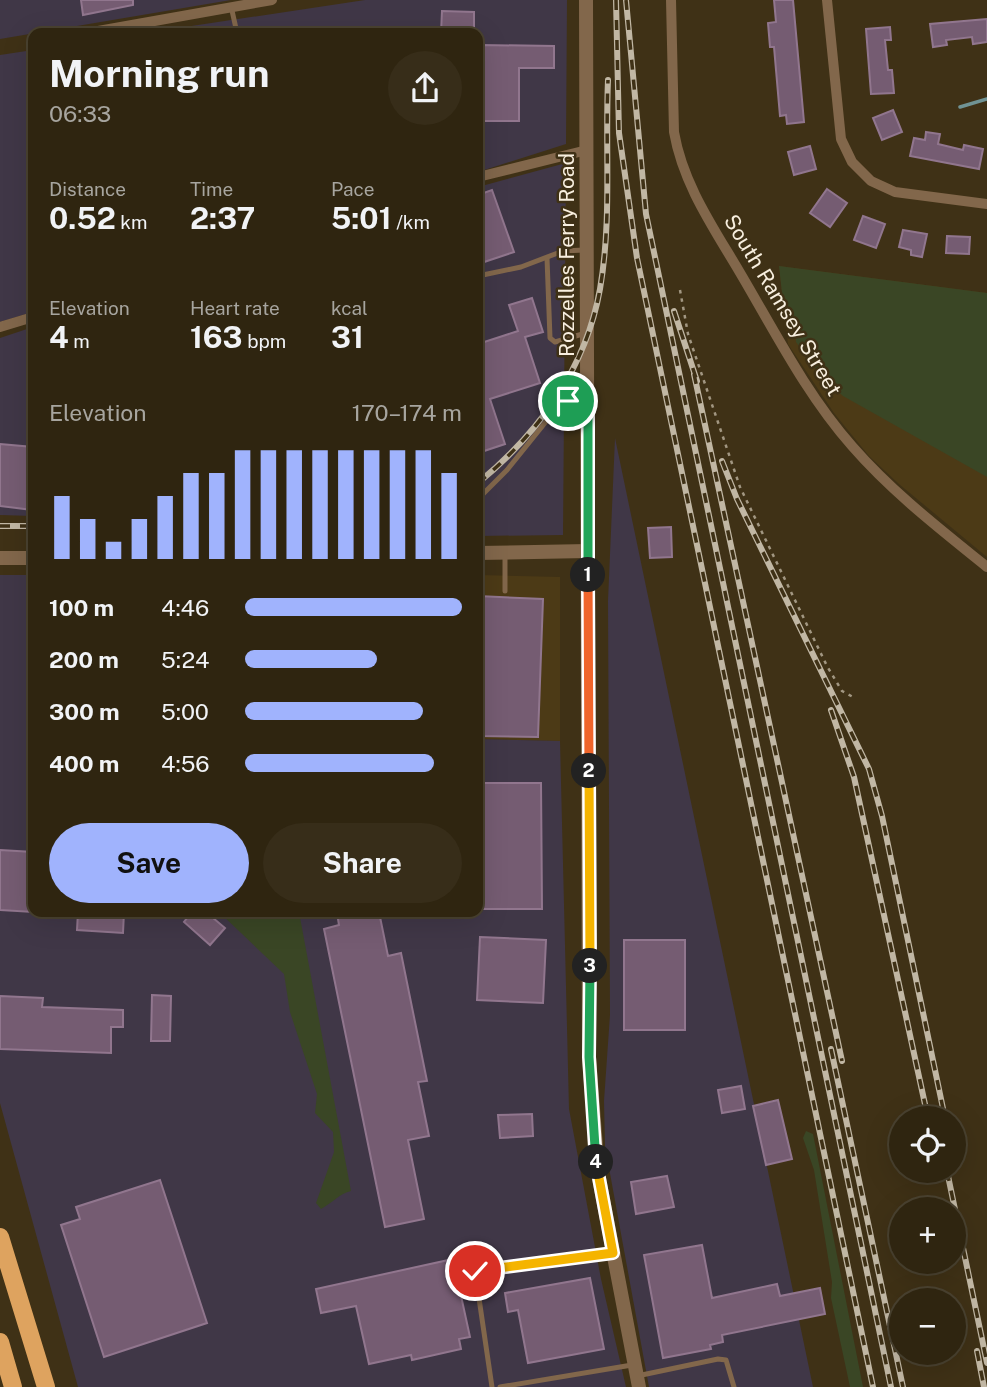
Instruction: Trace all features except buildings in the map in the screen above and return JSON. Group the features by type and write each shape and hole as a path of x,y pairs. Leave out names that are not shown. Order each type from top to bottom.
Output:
{"highway":[{"path":"0,1237 46,1387"},
{"path":"0,1342 13,1387"}],"street":[{"path":"113,28 272,0"},
{"name":"Rozzelles Ferry Road","path":"586,0 589,1057 597,1173 637,1376"},
{"name":"South Ramsey Street","path":"671,0 674,132 678,153 709,220 806,384 850,444 894,491 987,567"},
{"path":"827,0 841,139 857,169 871,181 895,192 987,204"},
{"path":"483,176 587,150"},
{"path":"0,327 28,319"},
{"path":"483,553 588,551"},
{"path":"0,558 28,558"}],"lane":[{"path":"231,6 236,28"},
{"path":"483,275 522,267 563,251 587,250"},
{"path":"547,257 550,338 555,342 588,332"},
{"path":"483,494 507,470 557,408 568,401 588,399"},
{"path":"505,553 505,591"},
{"path":"492,1387 475,1271 613,1253"},
{"path":"500,1387 637,1376 718,1359 726,1360 734,1387"}],"path":[{"path":"680,290 688,334 740,487 827,666 842,691 853,697"}],"shaded area":[{"path":"0,0 231,0 65,28 28,28 28,34 0,39"},
{"path":"365,0 567,0 566,144 483,170 483,28 178,28"},
{"path":"28,51 28,314 0,322 0,55"},
{"path":"566,163 563,535 483,536 483,186"},
{"path":"779,266 987,293 987,557 869,456 834,413 788,344"},
{"path":"28,329 28,516 0,515 0,338"},
{"path":"615,438 813,1387 649,1387 605,1146 604,1101 610,1015 608,601"},
{"path":"0,575 28,575 28,917 483,917 483,739 560,741 569,1109 601,1279 626,1387 78,1387 0,1103"},
{"path":"483,575 560,577 560,741 483,739"}],"green space":[{"path":"779,266 987,293 987,477 843,396 821,376 796,342 794,318 783,302"},
{"path":"224,917 300,917 351,1191 321,1209 316,1203 334,1152 333,1132 315,1113 317,1094 290,1012 284,974"},
{"path":"806,1131 813,1134 863,1387 850,1387 831,1298 832,1282 814,1170 803,1138"}],"waterway":[{"path":"960,107 987,99"}],"railway":[{"path":"616,0 619,133 637,258 873,1387"},
{"path":"626,0 646,214 891,1387"},
{"path":"483,479 521,443 557,397 584,346 593,318 600,289 606,237 608,80"},
{"path":"674,311 697,381"},
{"path":"694,374 842,1061"},
{"path":"722,461 737,499 869,769 882,816 942,1106"},
{"path":"0,526 28,526"},
{"path":"831,710 854,777 925,1106"},
{"path":"831,1049 903,1387"},
{"path":"950,1183 987,1363"},
{"path":"977,1351 984,1387"}],"route":[{"path":"475,1271 613,1253 597,1173 589,1057 588,399 568,401"}]}
